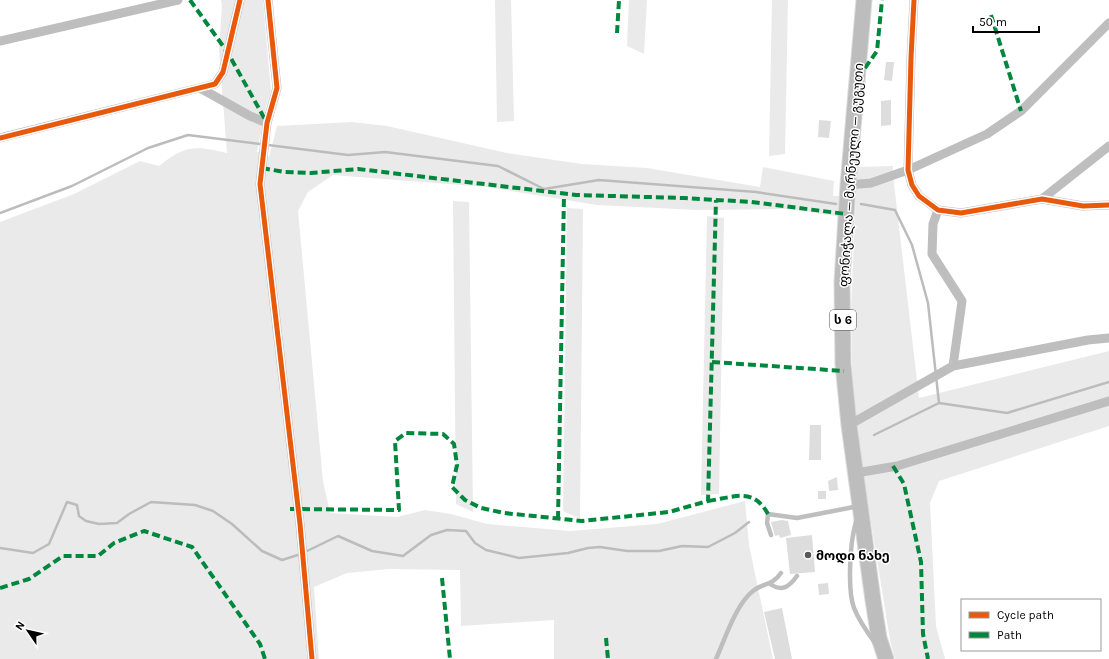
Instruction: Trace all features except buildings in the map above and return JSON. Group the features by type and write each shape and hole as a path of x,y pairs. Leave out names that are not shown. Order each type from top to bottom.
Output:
{"highway":[{"name":"ფონიჭალა — მარნეული — გუგუთი","path":"864,0 848,185 842,282 843,364 849,424 873,600 879,638 886,659"}],"street":[{"path":"0,41 178,0"},
{"path":"0,138 215,84 223,72 240,0"},
{"path":"268,0 277,88 267,123 260,184 300,524 303,574 312,659"},
{"path":"914,0 908,170 912,185 919,196 938,210 961,214 1042,199 1083,206 1109,205"},
{"path":"848,185 871,183 908,170 987,134 1021,111 1109,22"},
{"path":"200,88 250,116 267,123"},
{"path":"1042,199 1109,146"},
{"path":"938,210 932,224 932,254 962,301 953,366"},
{"path":"849,424 953,366 1088,340 1109,338"},
{"path":"856,473 896,466 1109,401"}],"lane":[{"path":"771,535 767,523 768,514 797,518 861,506"},
{"path":"861,506 855,522 850,573 851,592 854,607 862,624 886,659"},
{"path":"716,659 742,603 754,590 770,584 781,573"},
{"path":"770,584 780,589 785,588 790,586 797,576"}],"shaded area":[{"path":"221,0 263,0 271,91 266,107 257,152 262,152 269,157 277,126 352,122 387,126 507,153 582,164 647,168 760,187 763,167 834,181 833,196 842,196 842,217 790,209 698,210 597,205 487,187 333,175 308,192 298,211 323,481 330,513 397,517 425,510 451,514 487,524 570,531 657,524 745,501 749,545 773,659 554,659 554,620 461,626 460,570 389,569 347,573 314,587 319,659 0,659 0,222 74,194 140,161 159,166 184,150 199,148 227,153 219,51"},
{"path":"495,0 511,0 514,121 497,122"},
{"path":"629,0 647,0 644,54 627,46"},
{"path":"772,0 788,0 785,154 769,156"},
{"path":"893,166 919,398 1109,351 1109,426 939,481 930,503 936,626 945,659 895,659 890,640 853,411 851,309 857,167"},
{"path":"453,201 469,202 473,512 456,504"},
{"path":"567,208 583,209 580,519 563,511"},
{"path":"707,216 724,218 719,494 701,495"}],"waterway":[{"path":"0,213 72,186 148,148 188,135 348,155 385,152 498,166 544,189 599,180 756,192 836,204"},
{"path":"861,204 895,210 912,245 928,303 939,403"},
{"path":"874,435 939,403 1007,413 1109,382"},
{"path":"0,548 33,553 49,544 67,502 77,505 79,516 86,521 99,524 117,523 129,514 151,502 195,505 213,511 232,524 262,551 282,560 301,554"},
{"path":"305,552 338,536 372,551 403,556 431,535 447,530 466,531 475,543 486,550 519,558 568,553 588,548 600,547 627,551 659,551 682,546 708,547 735,533 749,522"}],"marked path":[{"path":"190,0 228,53 267,123"},
{"path":"617,33 619,0"},
{"path":"858,78 877,51 882,0"},
{"path":"991,15 1021,111"},
{"path":"262,168 284,172 311,173 358,169 576,195 684,198 751,202 846,214"},
{"path":"558,519 564,194"},
{"path":"290,509 399,510 395,441 406,433 443,434 454,444 457,465 452,487 465,500 481,508 504,513 582,521 669,512 708,501 716,200"},
{"path":"712,362 844,371"},
{"path":"893,466 904,484 921,562 923,634 928,659"},
{"path":"708,501 735,496 750,497 756,500 768,514"},
{"path":"0,588 29,579 63,556 98,556 114,543 144,531 192,547 260,644 265,659"},
{"path":"442,578 450,659"},
{"path":"606,638 608,659"}],"cycle path":[{"path":"0,138 215,84 223,72 240,0"},
{"path":"268,0 277,88 267,123 260,184 300,524 312,659"},
{"path":"914,0 908,170 912,185 919,196 938,210 961,213 1042,199 1083,206 1109,205"}],"place":[{"name":"მოდი ნახე","path":"808,555"}]}
